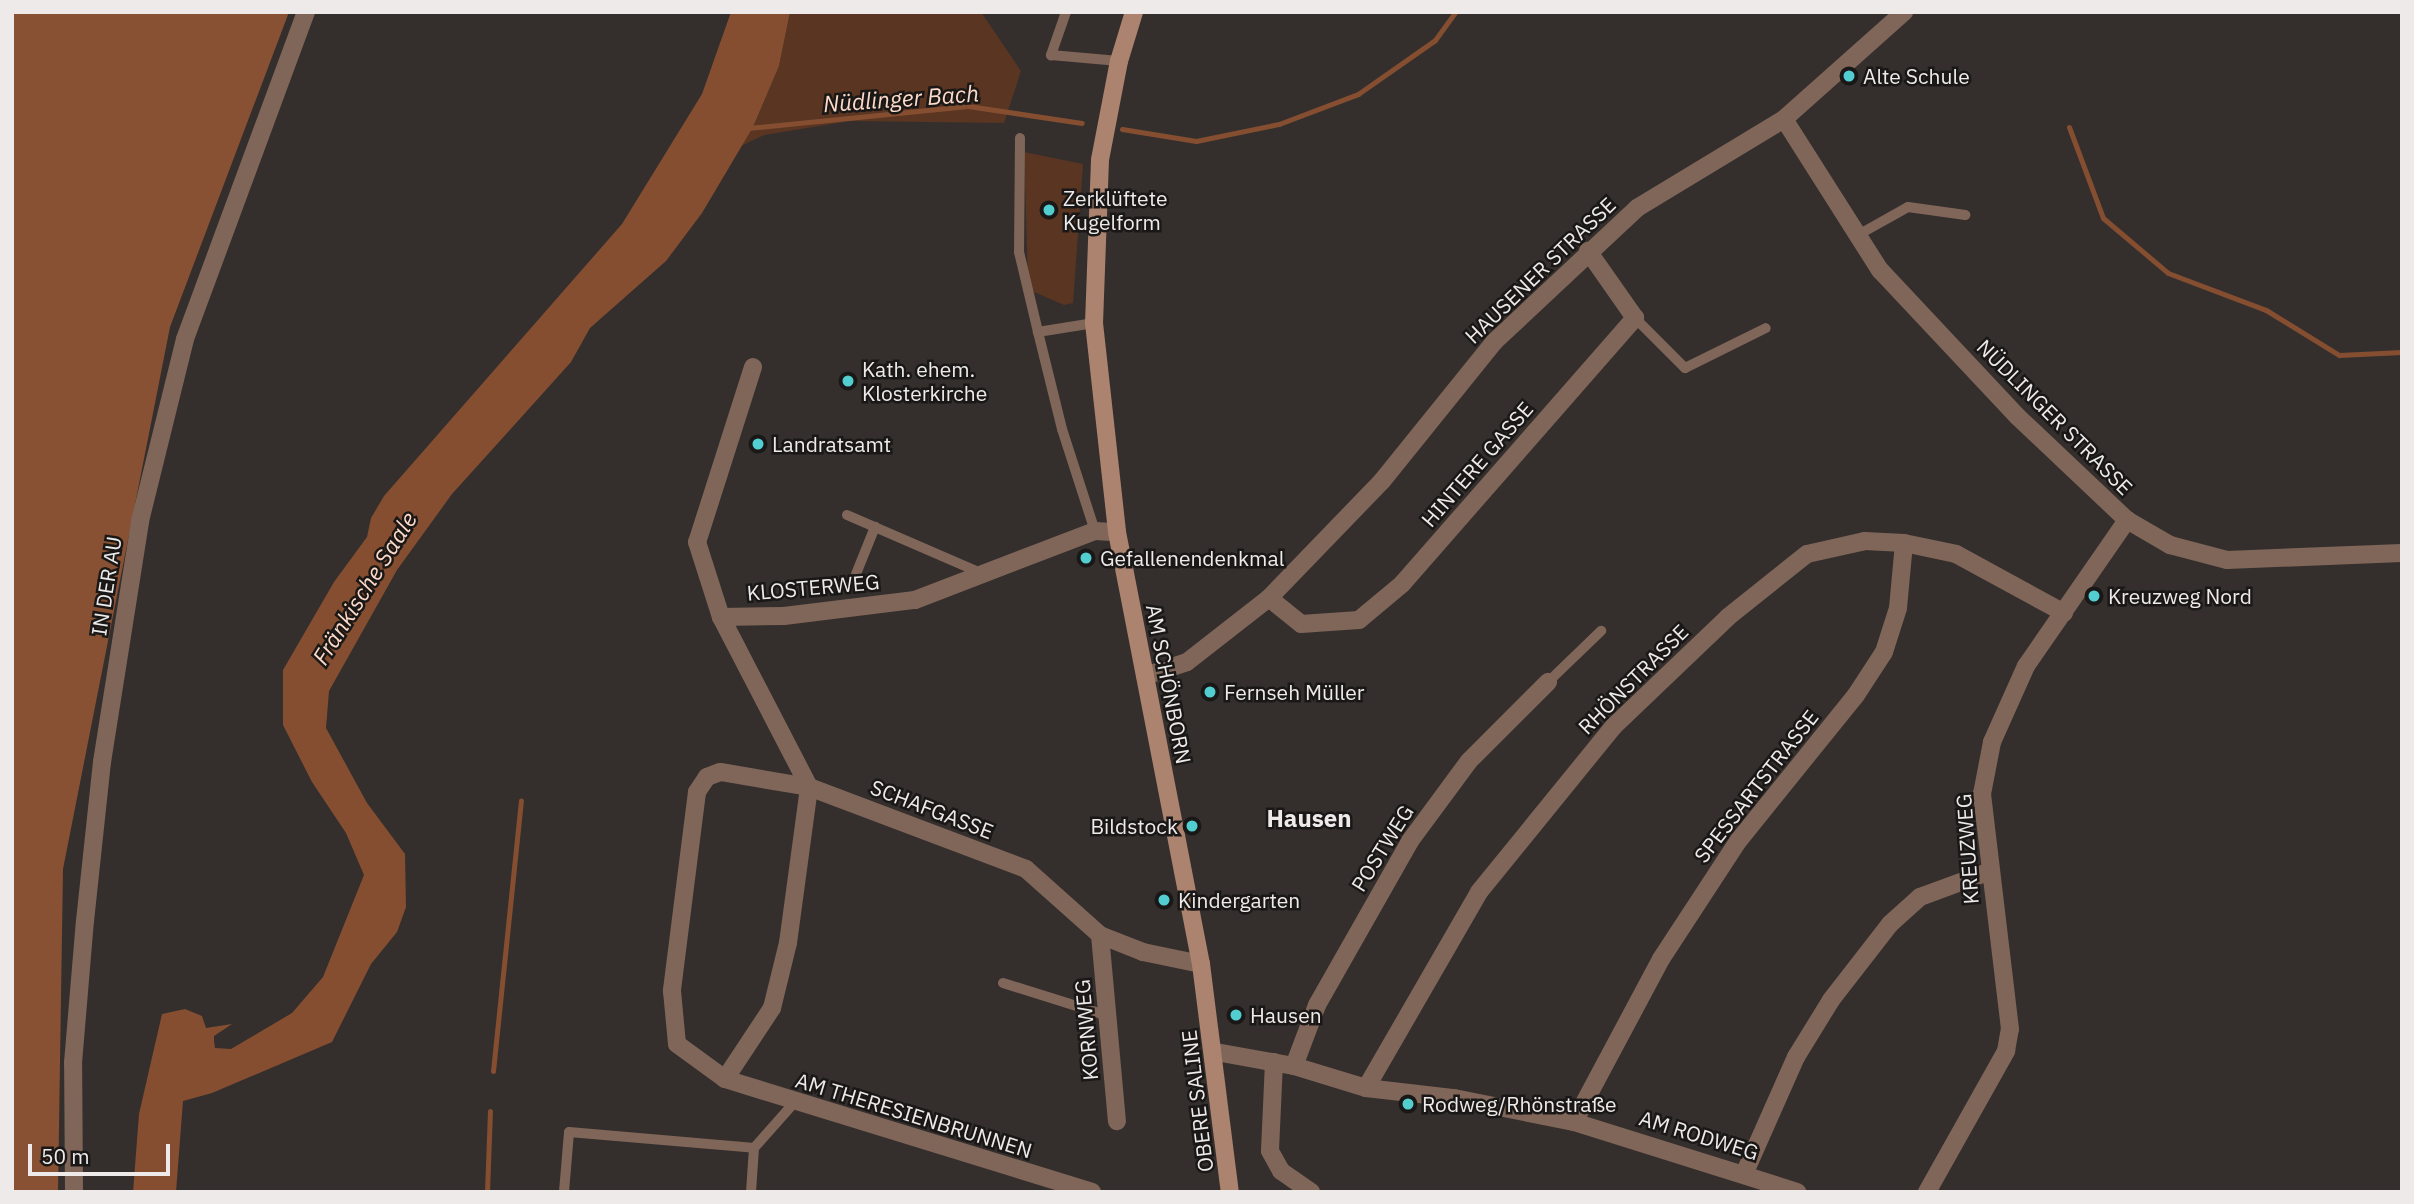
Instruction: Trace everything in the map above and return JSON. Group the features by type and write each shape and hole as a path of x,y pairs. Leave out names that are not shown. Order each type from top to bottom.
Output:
{"main road":[{"name":"AM SCHÖNBORN","path":"1134,12 1119,61 1100,160 1094,323 1117,532 1201,964"},
{"name":"OBERE SALINE","path":"1201,964 1216,1052 1230,1192"}],"street":[{"name":"IN DER AU","path":"74,1192 73,1063 85,921 102,762 140,521 186,339 306,12"},
{"name":"HAUSENER STRASSE","path":"1145,676 1187,662 1269,598 1382,481 1494,342 1588,251 1661,191 1784,119 1904,12"},
{"name":"NÜDLINGER STRASSE","path":"1784,119 1880,270 2017,416 2127,520 2170,545 2227,560 2402,553"},
{"path":"1588,251 1635,318"},
{"name":"HINTERE GASSE","path":"1269,598 1301,624 1359,620 1402,584 1635,318"},
{"name":"KLOSTERWEG","path":"753,367 697,542 721,617 785,616 915,600 1095,531 1117,532"},
{"name":"KREUZWEG","path":"1927,1192 2006,1051 2010,1029 1988,872 1982,793 1992,742 2026,666 2127,520"},
{"name":"RHÖNSTRASSE","path":"1366,1088 1479,892 1613,727 1728,617 1807,554 1865,541 1904,543 1956,554 2064,613"},
{"name":"SPESSARTSTRASSE","path":"1574,1122 1661,959 1731,850 1856,695 1884,652 1898,608 1904,543"},
{"path":"721,617 809,787 788,943 772,1008 724,1079"},
{"name":"POSTWEG","path":"1294,1066 1317,1005 1409,841 1469,761 1548,682"},
{"name":"AM THERESIENBRUNNEN","path":"809,787 720,772 706,777 697,792 672,991 677,1044 724,1079 794,1103 1092,1192"},
{"name":"SCHAFGASSE","path":"809,787 1026,869 1100,935 1143,952 1201,964"},
{"path":"1745,1172 1796,1057 1831,1000 1890,924 1920,897 1988,872"},
{"name":"KORNWEG","path":"1100,935 1117,1121"},
{"name":"AM RODWEG","path":"1216,1052 1294,1066 1366,1088 1454,1098 1574,1122 1745,1172 1797,1192"},
{"path":"1274,1062 1270,1151 1281,1171 1311,1192"}],"lane":[{"path":"1066,12 1051,55 1119,61"},
{"path":"1020,138 1019,252 1062,429 1095,531"},
{"path":"1858,235 1908,207 1965,215"},
{"path":"1635,318 1685,368 1766,328"},
{"path":"1038,332 1094,323"},
{"path":"847,515 981,573"},
{"path":"856,574 875,527"},
{"path":"1548,682 1601,631"},
{"path":"1003,984 1108,1016"},
{"path":"751,1192 754,1148 794,1103"},
{"path":"564,1192 569,1132 754,1148"}],"shaded area":[{"path":"12,12 289,12 170,327 63,869 58,1192 12,1192"},
{"path":"790,12 981,12 1021,71 1004,123 850,121 764,135 739,147 753,127 779,66"},
{"path":"1024,152 1083,164 1073,303 1064,305 1034,292 1028,280"}],"water":[{"name":"Fränkische Saale","path":"731,12 790,12 779,66 753,127 702,213 666,261 590,328 571,362 452,494 397,570 329,691 326,728 367,803 405,854 406,907 397,932 371,964 332,1042 212,1093 183,1101 176,1192 133,1192 139,1114 162,1014 185,1009 202,1016 206,1028 232,1024 214,1036 215,1048 231,1049 292,1013 323,977 364,875 346,833 312,782 283,725 283,670 334,582 367,537 371,518 384,496 622,224 702,94"}],"waterway":[{"name":"Nüdlinger Bach","path":"1122,129 1196,141 1279,124 1358,94 1435,40 1455,12"},
{"name":"Nüdlinger Bach","path":"748,128 968,106 1082,123"},
{"name":"Nüdlinger Bach","path":"2069,127 2103,218 2168,273 2266,310 2339,355 2402,352"},
{"path":"493,1071 521,800"},
{"path":"487,1192 490,1111"}],"place":[{"name":"Alte Schule","path":"1849,76"},
{"name":"Zerklüftete Kugelform","path":"1049,210"},
{"name":"Kath. ehem. Klosterkirche","path":"848,381"},
{"name":"Landratsamt","path":"758,444"},
{"name":"Gefallenendenkmal","path":"1086,558"},
{"name":"Kreuzweg Nord","path":"2094,596"},
{"name":"Fernseh Müller","path":"1210,692"},
{"name":"Bildstock","path":"1192,826"},
{"name":"Kindergarten","path":"1164,900"},
{"name":"Hausen","path":"1236,1015"},
{"name":"Rodweg/Rhönstraße","path":"1408,1104"}],"district":[{"name":"Hausen","path":"1309,819"}]}
